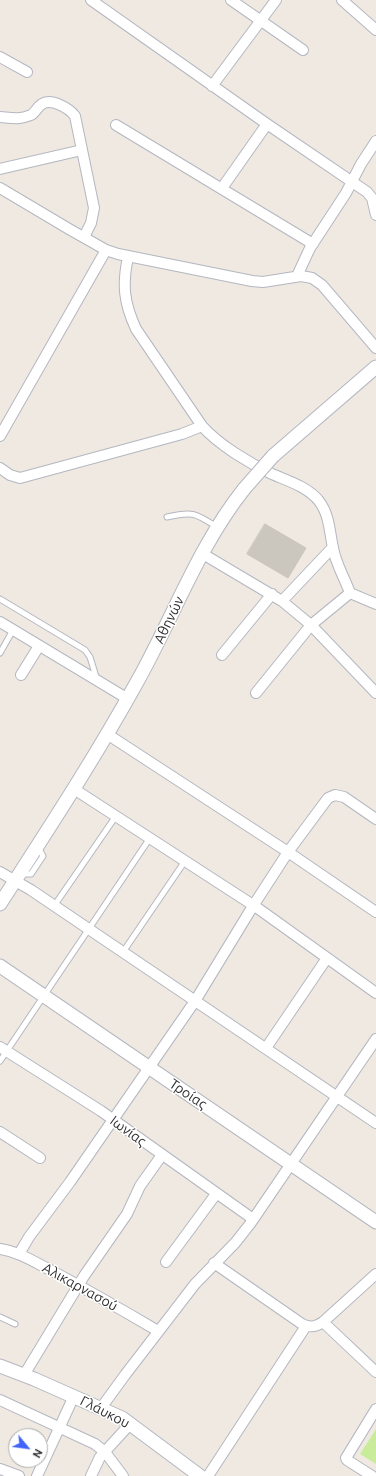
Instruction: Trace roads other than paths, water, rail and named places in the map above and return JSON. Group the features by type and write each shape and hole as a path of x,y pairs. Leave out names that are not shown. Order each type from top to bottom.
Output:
{"street":[{"path":"92,0 212,86 352,181 371,196 376,215"},
{"path":"230,0 303,50"},
{"path":"212,86 276,0"},
{"path":"342,0 376,30"},
{"path":"0,57 27,72"},
{"path":"0,116 16,119 32,115 43,104 55,103 70,111 75,116 94,208 91,223 84,237"},
{"path":"222,188 267,124"},
{"path":"116,125 313,244"},
{"path":"297,276 313,244 346,193 361,164 376,141"},
{"path":"0,169 82,150"},
{"path":"0,188 106,250 128,257 252,281 263,282 297,276 310,277 319,283 376,348"},
{"path":"0,436 106,250"},
{"path":"128,257 124,275 124,289 130,316 136,329 202,426 212,436 240,456 271,473 304,488 316,498 322,505 328,520 336,559 350,593 376,604"},
{"name":"Αθηνών","path":"0,904 108,734 144,670 202,554 231,507 244,489 274,456 376,367"},
{"path":"0,468 10,476 20,478 182,434 202,426"},
{"path":"282,601 333,547"},
{"path":"202,554 282,601 311,625 376,693"},
{"path":"256,693 311,625 350,593"},
{"path":"222,655 272,594"},
{"path":"0,622 128,699"},
{"path":"21,675 38,646"},
{"path":"108,734 288,852 376,912"},
{"path":"74,789 253,906 376,993"},
{"path":"19,1254 195,1001 288,852 328,798 336,795 344,797 376,819"},
{"path":"0,872 17,877 54,906 376,1123"},
{"path":"266,1048 327,958"},
{"name":"Τροίας","path":"0,966 376,1222"},
{"path":"101,1408 195,1284 235,1243 253,1219 376,1039"},
{"name":"Ιωνίας","path":"3,1049 113,1120 253,1219"},
{"path":"0,1132 40,1158"},
{"path":"24,1375 78,1285 127,1214 140,1186 162,1155"},
{"path":"166,1262 216,1194"},
{"name":"Αλικαρνασού","path":"0,1249 19,1254 78,1285 158,1331"},
{"path":"214,1263 306,1326 316,1326 323,1322 376,1274"},
{"path":"323,1322 376,1372"},
{"path":"208,1476 306,1326"},
{"name":"Γλάυκου","path":"0,1366 120,1416 200,1476"},
{"path":"37,1476 74,1396"},
{"path":"0,1400 95,1444 105,1452 123,1476"},
{"path":"372,1476 346,1458 376,1409"},
{"path":"91,1476 98,1459 131,1423"},
{"path":"0,1469 19,1476"}],"lane":[{"path":"167,517 184,513 192,513 200,516 218,528"},
{"path":"0,599 86,650 90,657 97,681"},
{"path":"0,653 13,630"},
{"path":"54,906 116,816"},
{"path":"0,1062 3,1049 44,996 150,838"},
{"path":"123,952 185,861"},
{"path":"0,1317 15,1324"}]}
